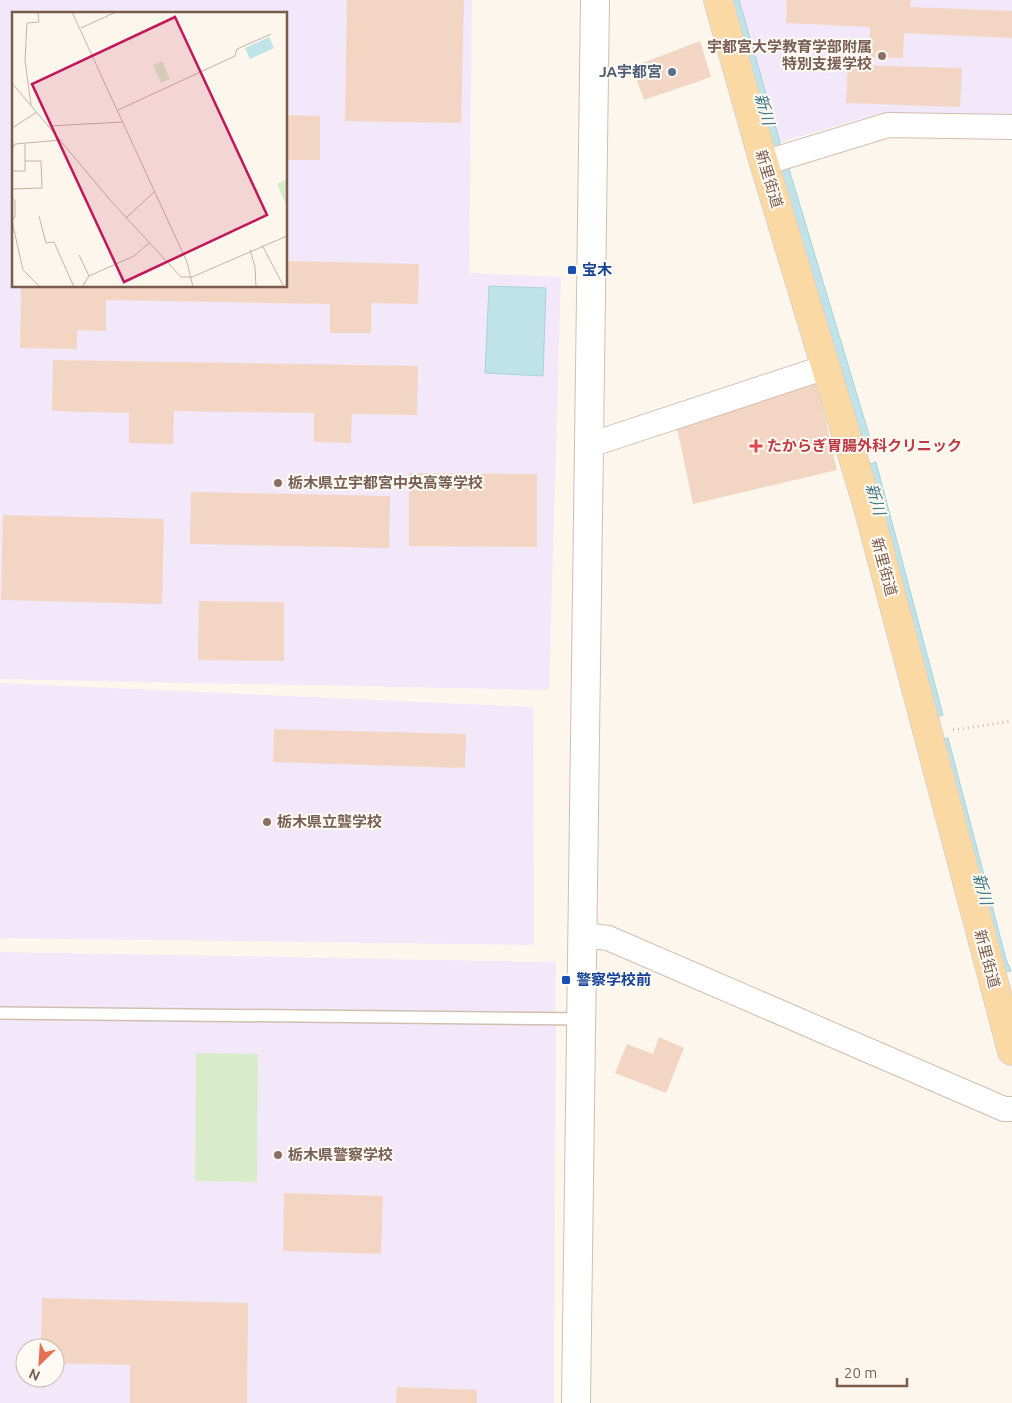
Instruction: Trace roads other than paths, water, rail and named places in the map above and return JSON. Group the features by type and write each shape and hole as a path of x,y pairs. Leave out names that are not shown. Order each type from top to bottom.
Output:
{"main road":[{"name":"新里街道","path":"718,0 774,160 826,367 868,507 1005,998 1012,1051"}],"street":[{"path":"576,1403 595,0"},
{"path":"774,160 888,125 1012,127"},
{"path":"590,446 826,367"},
{"path":"583,935 608,938 1004,1109 1012,1109"}],"lane":[{"path":"0,1013 582,1019"}],"water":[{"name":"新川","path":"730,0 739,0 781,146 774,148"},
{"path":"786,159 873,448 863,451 777,163"},
{"path":"489,286 546,288 543,376 485,373"},
{"path":"876,462 943,715 934,718 867,465"},
{"name":"新川","path":"948,738 1006,959 1011,971 1001,973 940,739"}],"place":[{"name":"宇都宮大学教育学部附属 特別支援学校","path":"882,56"},
{"name":"JA宇都宮","path":"672,72"},
{"name":"宝木","path":"572,270"},
{"name":"たからぎ胃腸外科クリニック","path":"756,446"},
{"name":"栃木県立宇都宮中央高等学校","path":"278,483"},
{"name":"栃木県立聾学校","path":"267,822"},
{"name":"警察学校前","path":"566,980"},
{"name":"栃木県警察学校","path":"278,1155"}]}
